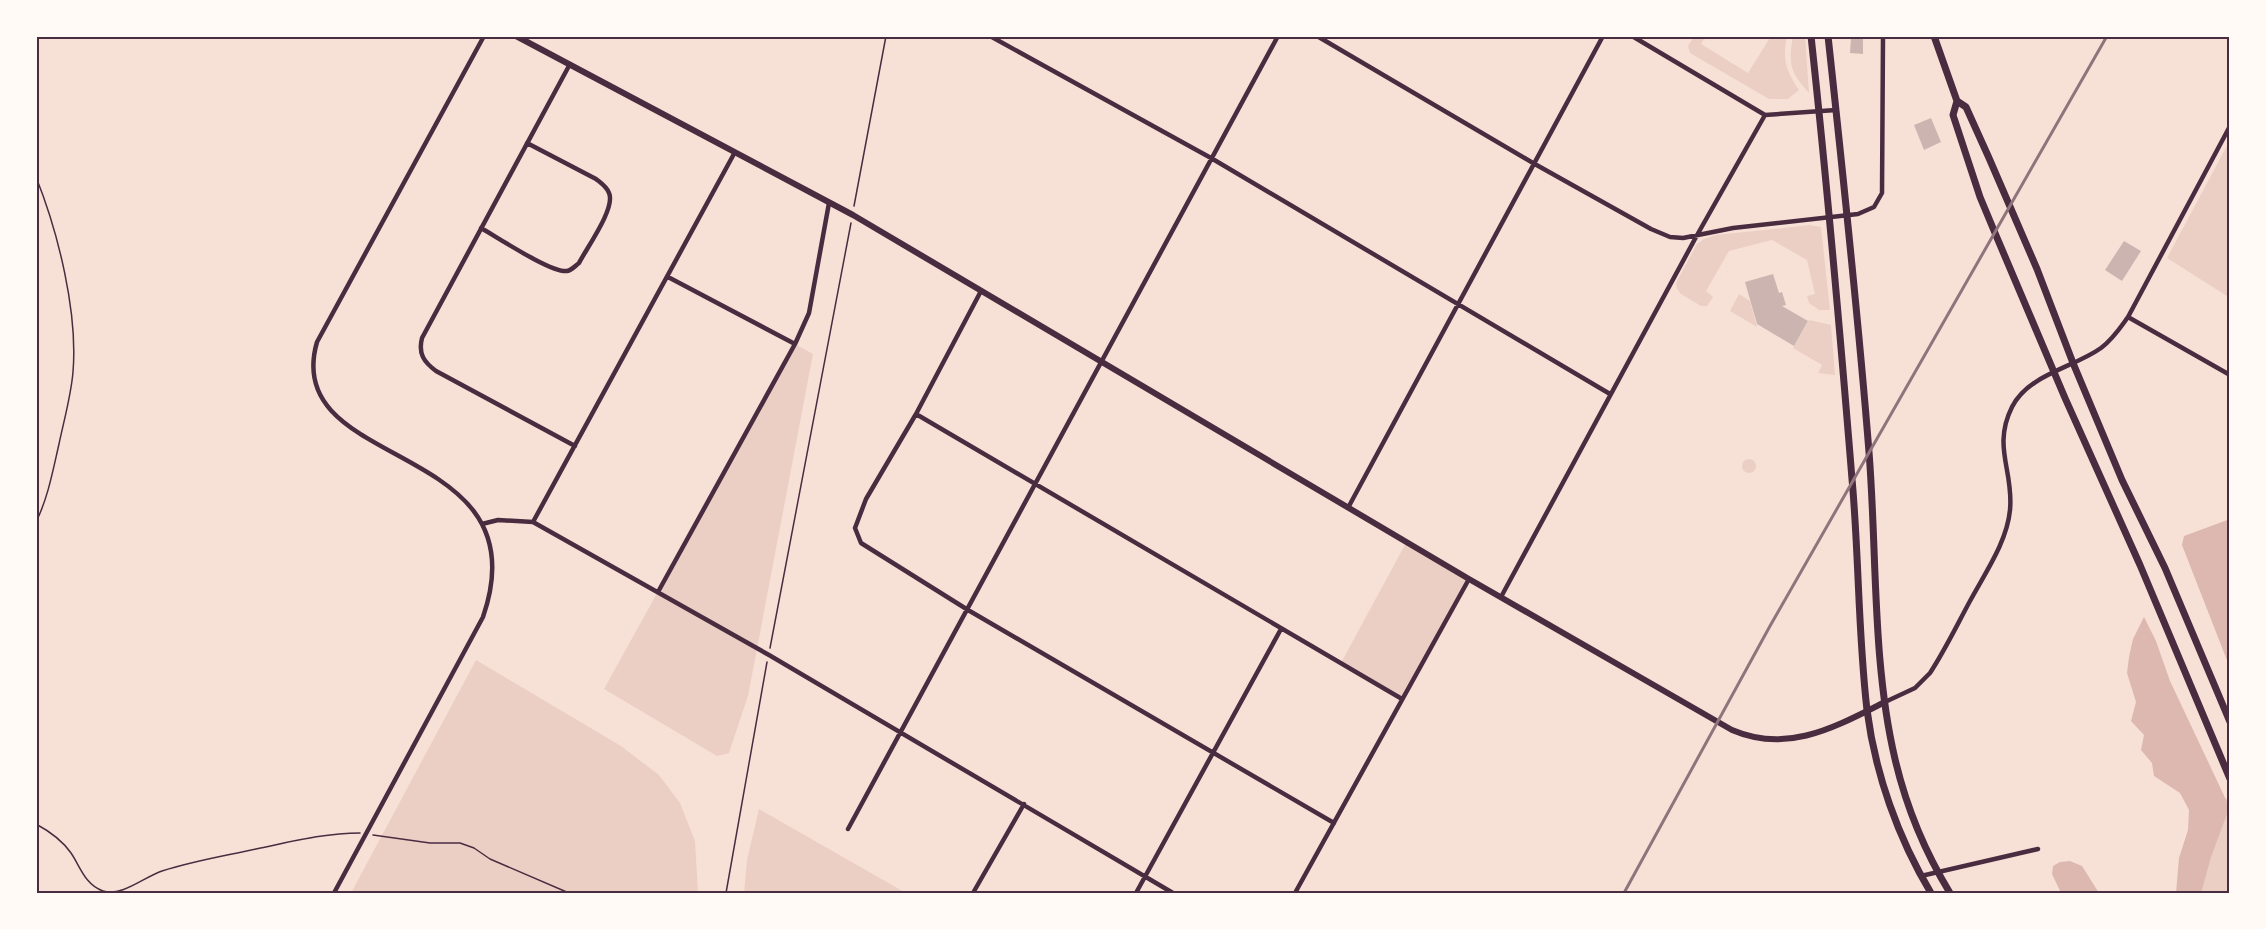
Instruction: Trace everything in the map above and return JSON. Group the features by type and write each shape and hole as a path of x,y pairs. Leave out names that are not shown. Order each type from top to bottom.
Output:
{"main road":[{"path":"1811,36 1830,217 1853,483 1867,710 1877,762 1889,802 1921,876 1931,893"},
{"path":"1828,36 1869,455 1885,702 1894,758 1905,796 1938,872 1950,893"},
{"path":"1934,36 1957,101 1953,115 1995,233 2149,584 2230,779"},
{"path":"1957,101 1966,107 2037,269 2122,480 2165,568 2230,722"}],"street":[{"path":"334,893 483,617 491,592 493,574 490,545 482,524 463,499 445,482 348,426 332,413 315,386 314,352 316,342 484,36"},
{"path":"516,36 853,215 1349,506 1469,579 1716,722 1744,735 1771,741 1801,737 1858,716 1915,688 1930,673 1990,564 2005,530 2010,510 2010,491 2002,443 2004,428 2012,408 2020,395 2032,384 2105,345 2118,332 2230,126"},
{"path":"990,36 1210,158 1610,394"},
{"path":"848,829 1278,36"},
{"path":"1317,36 1533,163 1651,229 1670,237 1696,237 1733,228 1847,215 1871,209 1879,201 1882,193 1883,36"},
{"path":"1349,506 1603,36"},
{"path":"1632,36 1766,115 1836,110"},
{"path":"570,64 422,338 419,349 422,357 436,371 574,446"},
{"path":"1502,597 1610,394 1766,115"},
{"path":"481,228 547,266 566,271 579,263 607,213 611,200 604,185 527,143"},
{"path":"533,522 735,152"},
{"path":"658,592 795,344 808,313 829,203"},
{"path":"668,277 795,344"},
{"path":"981,291 916,414 866,499 855,528 861,543 968,610 1334,823"},
{"path":"2128,317 2230,375"},
{"path":"916,414 1402,699"},
{"path":"482,524 498,520 533,522 769,656 1173,893"},
{"path":"1295,893 1469,579"},
{"path":"1136,893 1281,629"},
{"path":"973,893 1024,804"},
{"path":"1921,876 2038,849"}],"path":[{"path":"726,893 886,36"},
{"path":"36,177 63,268 72,319 74,347 72,379 66,411 46,500 36,522"},
{"path":"36,824 55,836 71,852 81,871 93,885 110,892 190,862 285,842 366,833 430,843 460,843 474,848 490,859 570,893"}],"shaded area":[{"path":"1694,36 1705,37 1701,44 1748,73 1771,36 1787,36 1786,64 1799,90 1788,99 1769,99 1690,53 1688,46"},
{"path":"1793,36 1805,36 1809,93 1792,67"},
{"path":"2230,140 2230,298 2167,258"},
{"path":"1810,225 1821,227 1830,310 1819,310 1809,303 1807,296 1815,294 1807,260 1772,240 1729,251 1706,291 1713,297 1707,306 1701,306 1677,289 1676,283 1697,244 1704,239 1716,235"},
{"path":"1739,294 1750,301 1757,327 1730,311"},
{"path":"1809,320 1831,325 1835,375 1818,373 1822,365 1793,348"},
{"path":"795,344 813,354 748,696 729,753 717,756 604,689"},
{"path":"1749,459 1754,461 1756,466 1754,471 1749,473 1744,471 1742,466 1744,461"},
{"path":"2230,519 2230,668 2182,545 2184,536"},
{"path":"1407,541 1469,579 1402,699 1341,663"},
{"path":"2144,617 2156,641 2170,681 2228,804 2227,814 2201,893 2176,893 2179,858 2188,830 2189,810 2180,793 2154,776 2152,763 2141,750 2144,735 2131,721 2136,702 2127,673 2129,657 2133,639"},
{"path":"476,660 621,746 659,775 680,803 695,841 698,893 351,893"},
{"path":"2230,797 2230,893 2176,893 2223,800"},
{"path":"759,809 906,893 744,893 747,860"},
{"path":"2070,861 2082,866 2099,893 2061,893 2052,874 2053,866 2060,862"}],"building":[{"path":"1844,36 1863,36 1863,54 1850,53 1851,38"},
{"path":"1931,118 1941,142 1924,150 1914,125"},
{"path":"2124,241 2141,251 2122,281 2105,270"},
{"path":"1773,274 1779,293 1782,292 1786,305 1782,306 1808,321 1794,346 1757,324 1745,282"}],"railway":[{"path":"1624,893 1770,626 2107,36"}]}
